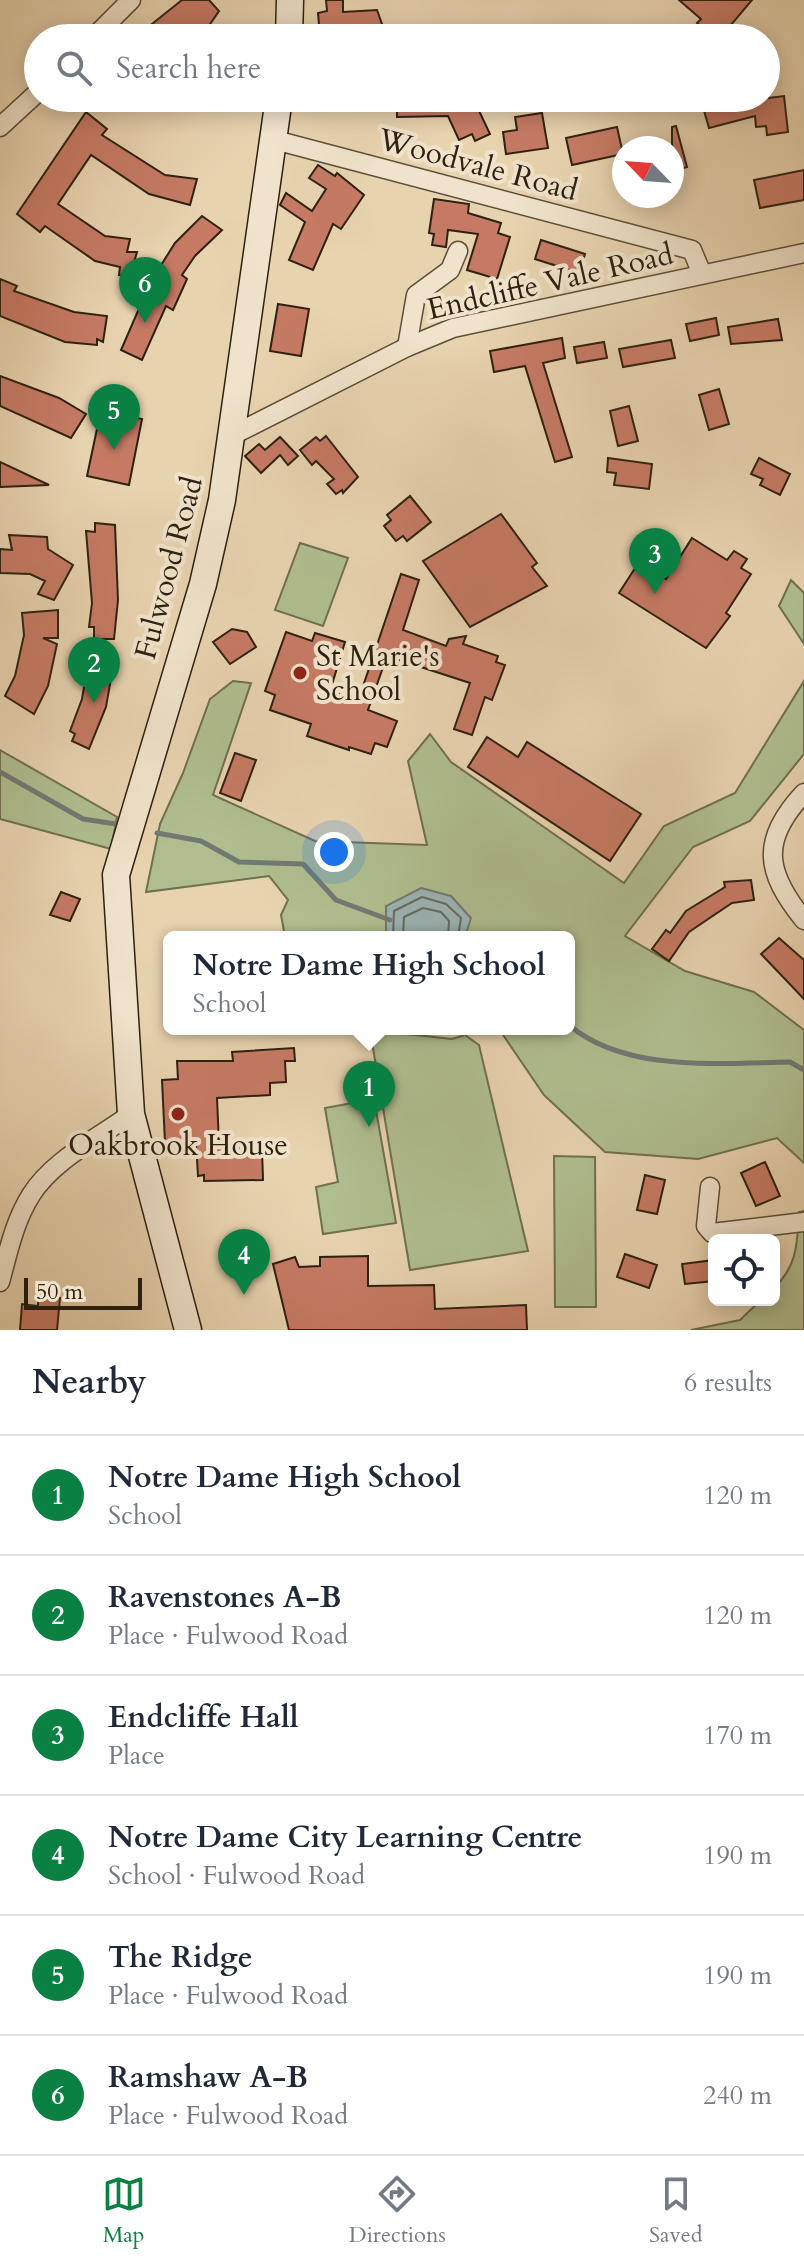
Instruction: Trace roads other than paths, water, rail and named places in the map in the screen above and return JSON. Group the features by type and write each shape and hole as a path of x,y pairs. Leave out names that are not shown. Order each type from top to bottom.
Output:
{"street":[{"path":"107,24 131,0"},
{"path":"289,24 290,0"},
{"path":"0,127 24,105"},
{"name":"Fulwood Road","path":"188,1330 131,1114 116,875 203,584 233,435 276,112"},
{"name":"Woodvale Road","path":"271,139 692,250 702,274"},
{"path":"407,347 416,295 450,270 458,251"},
{"name":"Endcliffe Vale Road","path":"233,435 407,347 453,328 804,253"},
{"path":"804,793 775,835 771,855 772,868 785,896 804,920"},
{"path":"0,1282 16,1225 40,1184 131,1114"},
{"path":"710,1187 706,1226 712,1233 804,1222"}],"water":[{"path":"421,888 451,896 471,918 467,931 386,931 386,906"}],"waterway":[{"path":"0,772 83,819 116,824"},
{"path":"157,833 201,841 239,862 303,864 336,900 390,920"},
{"path":"575,1029 617,1051 645,1058 705,1063 790,1062 804,1070"}],"place":[{"name":"Ramshaw A-B","path":"145,323"},
{"name":"The Ridge","path":"114,450"},
{"name":"Endcliffe Hall","path":"655,594"},
{"name":"St Marie's School","path":"300,673"},
{"name":"Ravenstones A-B","path":"94,703"},
{"name":"Oakbrook House","path":"178,1114"},
{"name":"Notre Dame High School","path":"369,1127"},
{"name":"Notre Dame City Learning Centre","path":"244,1295"}]}
